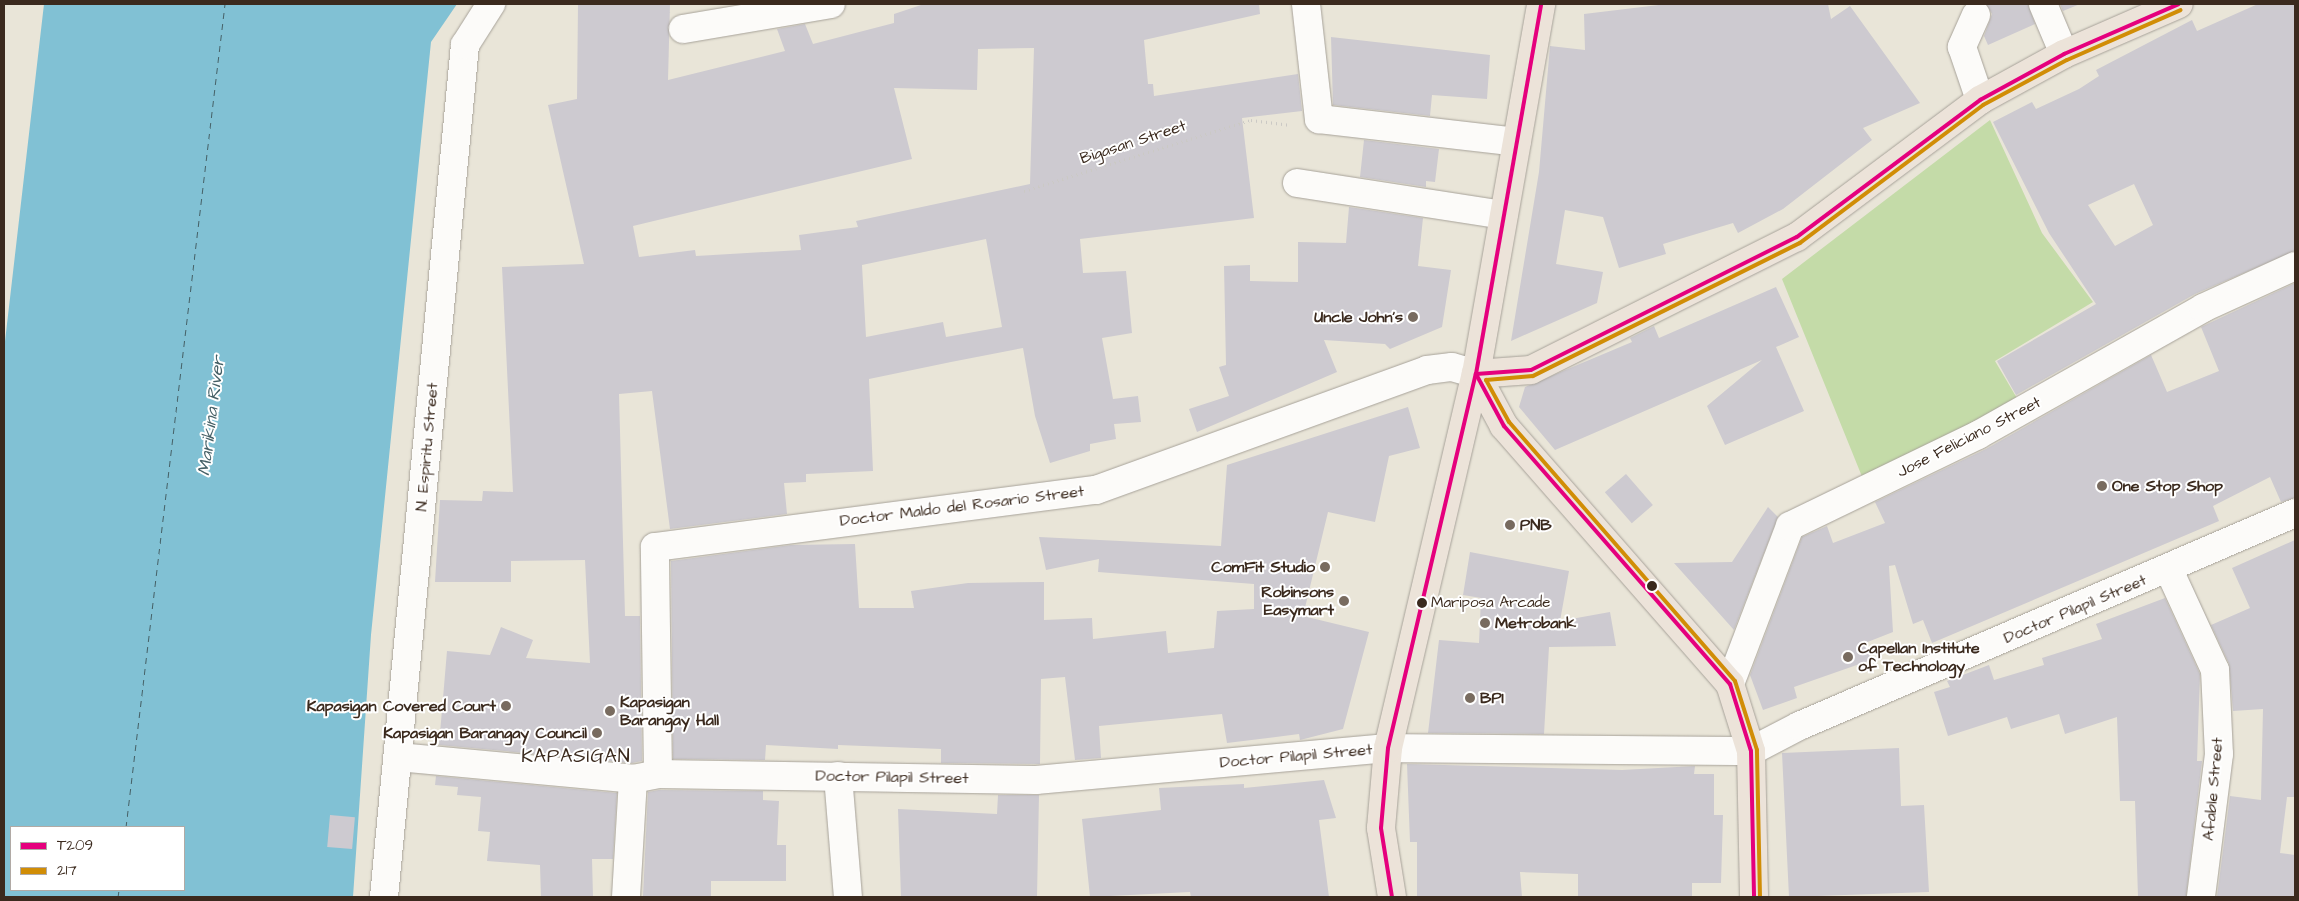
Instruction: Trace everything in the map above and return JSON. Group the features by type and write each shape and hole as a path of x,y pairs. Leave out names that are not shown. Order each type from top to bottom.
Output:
{"main road":[{"path":"1392,897 1381,828 1388,748 1476,374 1541,4"},
{"path":"1476,374 1531,370 1798,237 1980,100 2064,54 2179,4"},
{"path":"1476,374 1504,426 1730,684 1751,751 1754,897"}],"street":[{"name":"N. Espiritu Street","path":"384,897 465,45 490,4"},
{"path":"683,30 831,4"},
{"path":"1306,4 1307,37 1319,119 1517,142"},
{"path":"2043,4 2064,54"},
{"path":"1976,15 1962,47 1980,100"},
{"path":"1297,183 1504,215"},
{"name":"Jose Feliciano Street","path":"1730,684 1790,526 1978,435 2203,308 2295,266"},
{"name":"Doctor Maldo del Rosario Street","path":"645,777 655,547 1096,490 1428,370 1452,367 1476,374"},
{"name":"Doctor Pilapil Street","path":"398,757 645,777 838,776 1036,780 1388,748 1751,751 1799,726 2169,570 2295,513"},
{"name":"Afable Street","path":"2169,570 2215,670 2219,754 2201,897"},
{"path":"838,776 848,897"},
{"path":"626,897 645,777"}],"path":[{"name":"Bigasan Street","path":"1024,191 1251,120"}],"green space":[{"path":"1990,120 2042,233 2093,302 1995,361 2021,405 1865,484 1782,279"}],"water":[{"name":"Marikina River","path":"44,4 457,4 431,42 371,635 353,897 4,897 4,350"}],"building":[{"path":"578,4 670,4 668,80 785,51 777,29 805,24 813,44 894,23 894,14 924,4 1259,4 1260,14 1144,40 1148,84 1153,84 1154,96 1298,74 1302,111 1242,118 1254,218 1080,239 1083,273 1126,271 1132,333 1102,338 1113,399 1138,396 1141,422 1114,424 1116,439 1090,444 1090,451 1050,463 1035,416 1023,348 869,379 873,471 806,474 806,482 784,483 787,514 670,529 652,391 619,394 625,616 640,616 642,761 632,763 439,745 447,651 490,655 501,627 533,640 526,658 590,663 585,560 511,561 511,582 435,582 440,500 482,501 483,491 513,492 502,267 584,264 548,105 577,99","holes":["1034,48 1030,184 856,221 858,227 799,235 801,250 696,256 695,250 639,257 633,226 912,159 894,88 977,90 978,49","986,239 1002,327 946,337 943,322 866,337 862,265"]},
{"path":"1667,4 1828,4 1831,19 1850,6 1920,103 1863,128 1872,140 1783,209 1738,233 1733,223 1663,244 1666,254 1619,268 1603,217 1565,210 1556,264 1603,272 1597,303 1511,341 1539,172 1550,46 1585,50 1584,14"},
{"path":"1986,4 2028,4 2035,24 1988,45 1984,36 1992,14"},
{"path":"2060,4 2080,4 2063,11"},
{"path":"2258,4 2295,4 2295,251 2195,294 2016,395 1997,361 2096,304 2049,233 1993,122 2032,102 2036,109 2079,89 2099,76 2096,70 2192,20 2197,31","holes":["2134,184 2153,225 2115,246 2088,205"]},
{"path":"1331,37 1490,55 1487,99 1432,95 1430,116 1333,105"},
{"path":"1364,140 1439,149 1435,182 1426,181 1426,187 1360,177"},
{"path":"1349,207 1423,218 1418,266 1451,270 1442,327 1390,349 1385,344 1324,340 1337,372 1197,432 1189,409 1229,396 1219,367 1226,365 1224,266 1250,265 1250,281 1298,282 1298,242 1346,243"},
{"path":"2295,283 2295,498 2281,502 2270,477 2213,506 2219,521 1932,643 1923,620 1913,624 1895,565 1889,566 1893,632 1865,643 1871,660 1794,687 1797,698 1763,710 1750,675 1802,537 1827,526 1833,543 1885,523 1875,502 1986,449 2151,355 2167,392 2219,371 2201,327"},
{"path":"1776,287 1799,337 1776,347 1804,411 1725,445 1707,406 1762,360 1555,450 1519,407 1525,387 1632,342 1630,338 1654,326 1659,338"},
{"path":"1408,407 1420,448 1389,456 1375,522 1328,512 1303,616 1369,632 1343,729 1300,740 1299,734 1227,743 1222,714 1099,726 1101,758 1075,760 1065,677 1041,679 1040,764 941,763 941,749 838,745 838,749 766,745 765,760 673,759 671,561 791,545 855,544 859,608 914,608 911,591 968,583 1044,582 1044,620 1092,618 1093,639 1166,631 1168,653 1214,648 1217,611 1254,609 1254,584 1098,572 1099,559 1046,570 1039,537 1221,546 1227,465"},
{"path":"1626,474 1653,505 1632,523 1605,492"},
{"path":"1768,507 1778,517 1734,630 1674,563 1732,562"},
{"path":"2295,540 2295,797 2287,797 2280,853 2295,855 2295,897 2217,897 2230,796 2261,800 2263,709 2233,711 2229,664 2211,625 2250,608 2232,568"},
{"path":"1470,552 1569,571 1560,621 1610,612 1616,646 1549,647 1544,734 1428,733 1439,640 1479,643 1481,598 1463,595"},
{"path":"2165,598 2200,674 2197,761 2202,761 2186,897 2138,897 2135,801 2120,801 2117,717 2065,734 2059,714 2011,729 2007,717 1948,736 1934,692 1950,687 1947,681 1989,665 1994,680 2044,665 2042,658 2102,639 2096,624"},
{"path":"1899,748 1901,806 1924,805 1929,892 1789,897 1782,753"},
{"path":"1407,764 1622,770 1695,766 1694,774 1714,774 1714,815 1723,815 1721,883 1692,883 1692,897 1578,897 1578,874 1520,872 1522,897 1417,897 1417,842 1410,842"},
{"path":"436,776 617,793 613,859 592,859 593,897 541,897 540,865 487,861 490,832 478,831 481,797 457,795 458,787 435,785"},
{"path":"1324,780 1336,818 1319,820 1329,897 1191,897 1190,892 1090,897 1082,819 1161,810 1159,788 1244,784 1244,788"},
{"path":"659,790 763,791 763,800 779,801 777,845 786,845 786,881 711,881 711,897 643,896 648,792"},
{"path":"998,795 1039,795 1037,897 901,897 898,809 997,814"},
{"path":"330,815 355,817 352,849 327,847"}],"ferry route":[{"path":"126,826 225,4"},
{"path":"118,897 119,891"}],"transit line":[{"name":"T209","path":"1392,897 1381,828 1388,748 1476,374 1541,4"},
{"name":"T209","path":"1476,374 1531,370 1797,237 1980,100 2064,54 2179,4"},
{"name":"217","path":"1760,897 1757,750 1735,681 1509,422 1486,380 1533,376 1800,243 1983,105 2067,60 2181,10"},
{"name":"T209","path":"1476,374 1504,426 1730,684 1751,751 1754,897"}],"place":[{"name":"Uncle John's","path":"1413,317"},
{"name":"One Stop Shop","path":"2102,486"},
{"name":"PNB","path":"1510,525"},
{"name":"ComFit Studio","path":"1325,567"},
{"name":"Robinsons Easymart","path":"1344,601"},
{"name":"Mariposa Arcade","path":"1422,603"},
{"name":"Metrobank","path":"1485,623"},
{"name":"Capellan Institute of Technology","path":"1848,657"},
{"name":"BPI","path":"1470,698"},
{"name":"Kapasigan Covered Court","path":"506,706"},
{"name":"Kapasigan Barangay Hall","path":"610,711"},
{"name":"Kapasigan Barangay Council","path":"597,733"}],"district":[{"name":"KAPASIGAN","path":"576,757"}]}
